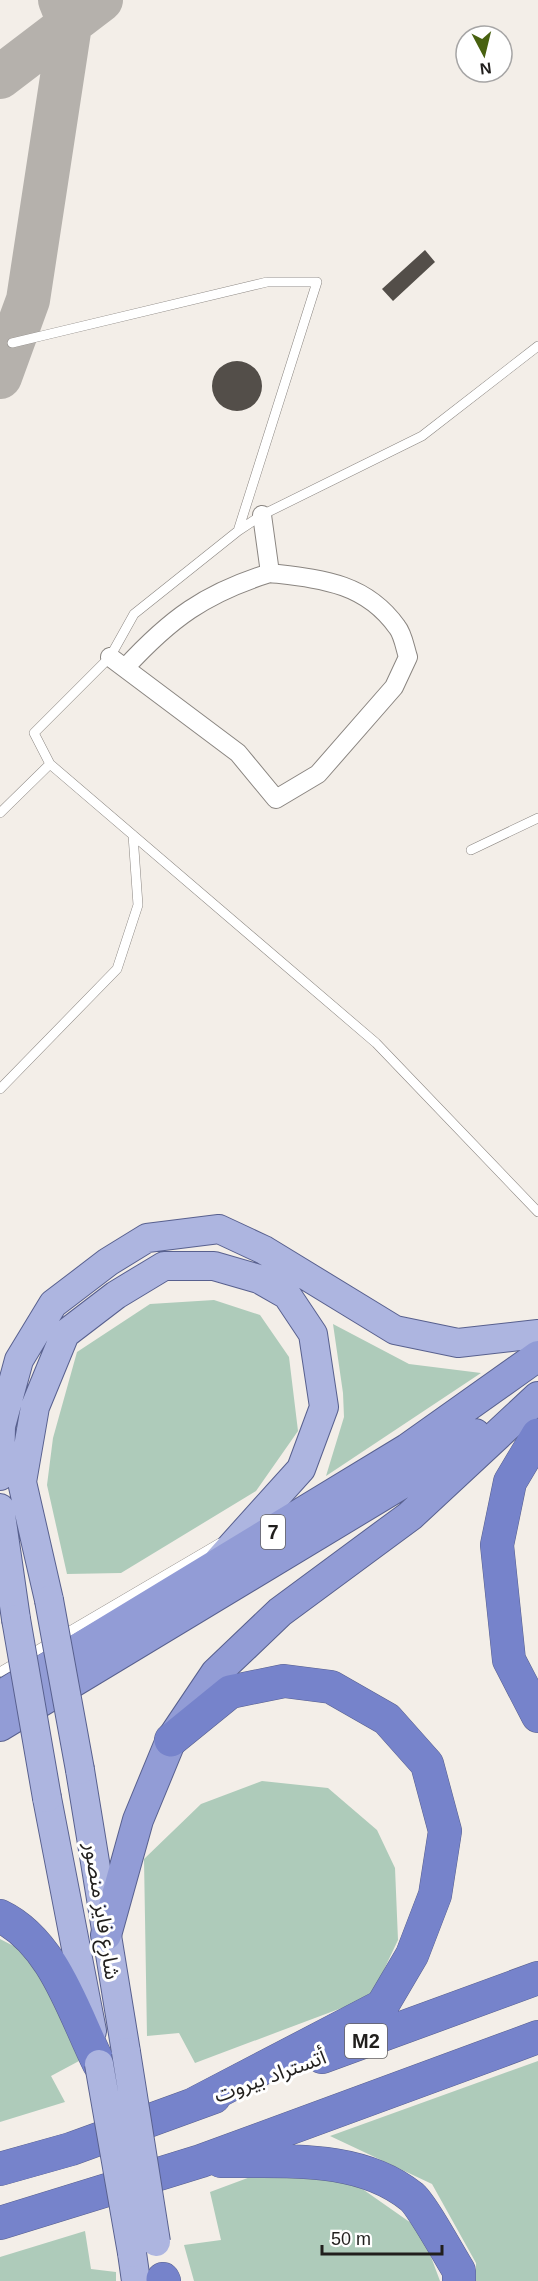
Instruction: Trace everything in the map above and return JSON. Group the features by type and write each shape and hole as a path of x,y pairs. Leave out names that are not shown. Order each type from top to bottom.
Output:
{"highway":[{"name":"7","path":"0,1696 211,1571 407,1449 538,1356"},
{"name":"7","path":"0,1726 421,1472 538,1389"},
{"path":"106,1935 138,1820 171,1740 216,1673 280,1612 410,1516 538,1397"},
{"path":"538,1435 510,1482 497,1545 509,1660 538,1716"},
{"path":"171,1740 230,1692 284,1681 331,1687 387,1719 427,1764 444,1831 435,1894 411,1955 382,2006 194,2104"},
{"path":"0,1916 13,1922 48,1958 112,2058"},
{"name":"أتستراد بيروت","path":"0,2169 71,2149 538,1978"},
{"path":"0,2223 201,2161 538,2037"},
{"path":"0,2156 71,2149"},
{"path":"201,2161 324,2163 372,2173 413,2198 459,2271 459,2281"},
{"path":"0,2237 75,2201"}],"main road":[{"path":"0,1476 1,1426 19,1360 53,1304 108,1262 147,1238 219,1229 264,1250 395,1330 458,1343 538,1334"},
{"name":"شارع فايز منصور","path":"112,2058 106,1935 80,1770 49,1600 22,1482 35,1407 65,1334 116,1295 164,1266 214,1266 259,1279 287,1295 313,1334 324,1407 301,1469 211,1571"},
{"name":"شارع فايز منصور","path":"0,1508 16,1619 47,1798 112,2058"},
{"path":"112,2058 144,2248 157,2280"}],"street":[{"path":"262,515 270,573"},
{"path":"110,657 238,753 276,799 318,774 394,687 408,657 398,628 369,598 334,581 270,573 229,586 210,597 159,631 125,668"}],"lane":[{"path":"12,343 267,282 317,282 238,531"},
{"path":"538,346 422,436 262,515 238,531 134,614 110,657 34,733 50,764 376,1043 538,1212"},
{"path":"0,813 50,764"},
{"path":"471,850 538,818"},
{"path":"0,1089 117,969 138,905 133,836"},
{"path":"0,1672 248,1527"}],"green space":[{"path":"214,1300 260,1315 289,1357 298,1431 256,1491 121,1573 67,1574 47,1485 53,1438 77,1352 150,1304"},
{"path":"333,1324 409,1364 481,1373 326,1476 344,1417 343,1393"},
{"path":"262,1781 328,1788 377,1830 395,1868 398,1940 371,1997 195,2063 179,2033 147,2036 144,1859 201,1804"},
{"path":"0,1939 33,1956 79,2061 51,2076 65,2102 0,2122"},
{"path":"538,2061 538,2281 476,2281 476,2263 432,2184 330,2136"},
{"path":"253,2176 351,2181 421,2230 440,2281 194,2281 184,2245 221,2240 210,2192"},
{"path":"85,2231 91,2269 116,2272 116,2281 0,2281 0,2257"}],"building":[{"path":"425,250 435,262 393,301 382,289"},
{"path":"232,361 242,361 255,368 262,381 262,391 255,404 242,411 232,411 223,407 216,400 212,391 212,381 216,372 223,365"}],"taxiway":[{"path":"0,377 28,300 70,25 60,0"},
{"path":"0,77 101,0"}]}
